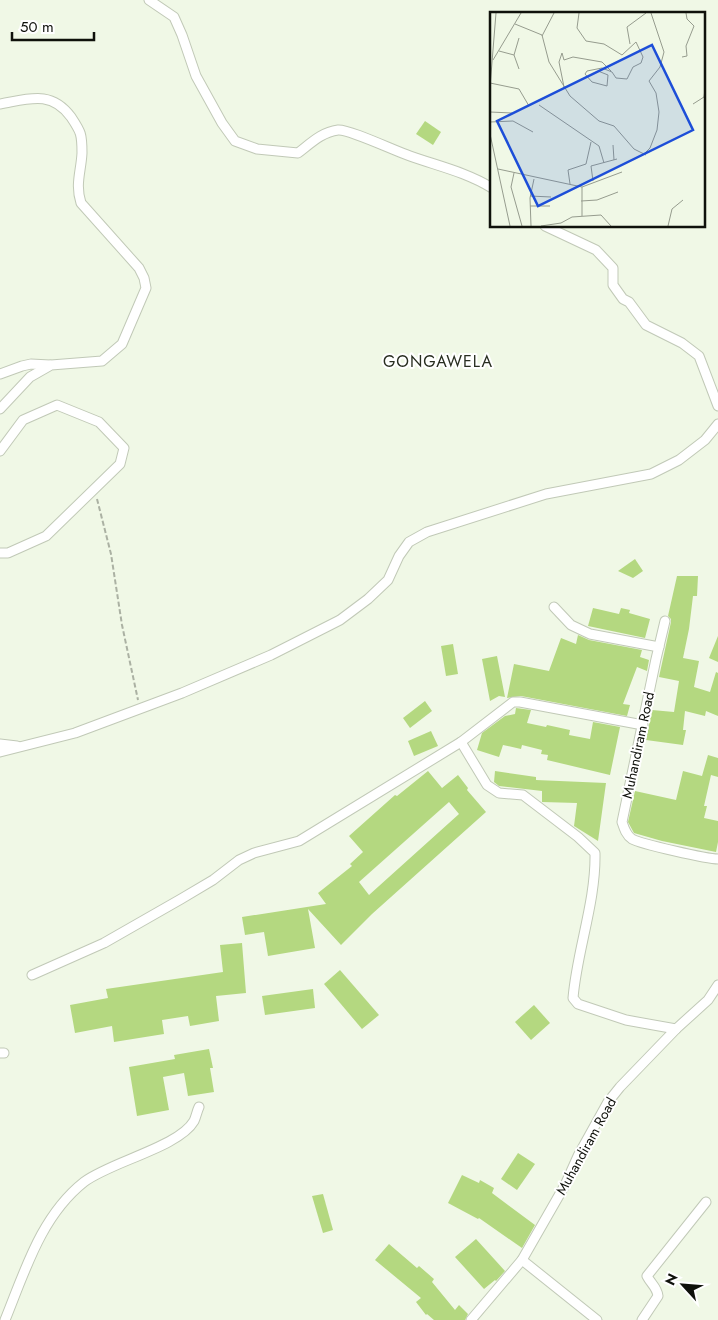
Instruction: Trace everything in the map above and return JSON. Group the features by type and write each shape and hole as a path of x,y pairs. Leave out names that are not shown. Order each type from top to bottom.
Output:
{"street":[{"path":"149,0 174,18 196,76 222,122 236,142 257,149 298,153 326,132 340,130 443,166 490,187"},
{"path":"0,104 33,98 52,100 65,109 82,132 82,154 77,191 81,203 139,268 146,288 122,344 102,361 51,365 31,364 0,374"},
{"path":"548,228 596,250 613,268 613,285 623,299 629,302 646,325 682,343 699,356 718,406"},
{"path":"0,409 30,377 51,365"},
{"path":"0,451 23,420 57,405 99,422 124,448 120,464 46,536 8,553 0,553"},
{"path":"0,752 75,733 182,694 271,655 340,620 368,599 388,580 399,556 409,542 428,532 546,494 651,474 679,460 705,440 718,424"},
{"path":"554,606 571,626 590,634 659,647"},
{"name":"Muhandiram Road","path":"665,621 622,822 626,833 632,839 654,846 718,860"},
{"path":"32,975 104,944 189,894 239,860 299,841 461,742 513,702 643,725"},
{"path":"461,742 487,785 499,793 522,795 578,837 595,853 592,888 575,973 573,998 578,1004 626,1020 676,1029"},
{"path":"0,744 22,746"},
{"name":"Muhandiram Road","path":"471,1320 522,1260 565,1185 578,1156 608,1102 620,1086 676,1029 708,1000 718,985"},
{"path":"6,1320 36,1244 57,1208 85,1181 115,1165 155,1149 184,1132 193,1122 199,1107"},
{"path":"642,1320 658,1296 657,1289 650,1283 647,1276 706,1202"},
{"path":"522,1260 597,1320"}],"path":[{"path":"97,499 111,554 122,625 140,709"}],"building":[{"path":"425,121 441,132 433,145 416,134"},
{"path":"635,559 643,571 633,578 618,571"},
{"path":"677,576 698,576 697,596 693,596 683,658 699,661 694,687 710,692 716,672 718,673 718,716 706,711 705,716 685,711 683,730 686,730 683,745 646,740 652,710 674,712 679,681 659,677 671,622 668,616"},
{"path":"593,608 619,614 621,608 630,610 629,613 650,619 645,638 588,626"},
{"path":"578,635 589,640 642,650 640,657 649,660 647,671 637,667 623,704 630,705 627,716 521,696 507,698 514,664 549,671 561,638 576,644"},
{"path":"718,636 718,662 709,658"},
{"path":"453,644 458,674 446,676 441,646"},
{"path":"497,656 505,697 499,696 490,701 482,659"},
{"path":"425,701 432,711 410,728 403,718"},
{"path":"516,708 531,710 527,723 570,730 569,735 590,739 593,722 620,727 610,775 547,760 548,755 541,754 542,750 522,745 521,749 503,745 499,757 477,750 482,733 505,716 515,714"},
{"path":"431,731 438,746 414,756 408,741"},
{"path":"708,755 718,758 718,777 711,775 704,806 707,806 704,818 718,821 716,852 634,833 628,822 635,791 676,800 683,771 702,776"},
{"path":"428,771 442,788 458,775 468,788 467,790 486,812 372,914 341,945 308,909 315,948 268,956 264,932 245,935 242,917 326,904 318,893 352,866 350,864 363,852 349,836 395,795 397,796","holes":["449,802 459,814 369,895 359,882"]},
{"path":"495,771 536,777 536,780 606,783 598,841 574,826 577,803 542,802 542,791 499,786 494,782"},
{"path":"242,943 246,993 216,996 219,1021 190,1026 188,1016 162,1020 164,1034 114,1042 112,1026 75,1033 70,1005 108,998 106,989 223,972 220,945"},
{"path":"340,970 379,1015 362,1029 324,984"},
{"path":"313,989 315,1008 265,1015 262,996"},
{"path":"534,1005 550,1023 531,1040 515,1022"},
{"path":"209,1049 213,1068 210,1068 214,1092 188,1096 184,1073 163,1077 169,1110 137,1116 129,1067 175,1059 174,1055"},
{"path":"518,1153 535,1164 517,1190 501,1179"},
{"path":"462,1175 479,1183 480,1180 494,1188 492,1193 535,1225 522,1248 479,1218 448,1203"},
{"path":"323,1194 333,1230 323,1233 312,1196"},
{"path":"476,1239 505,1271 496,1281 484,1289 455,1257"},
{"path":"389,1244 417,1268 419,1266 434,1279 432,1282 455,1310 459,1305 468,1314 465,1320 434,1320 426,1315 416,1302 421,1298 375,1260"}],"district":[{"name":"GONGAWELA","path":"438,361"}]}
